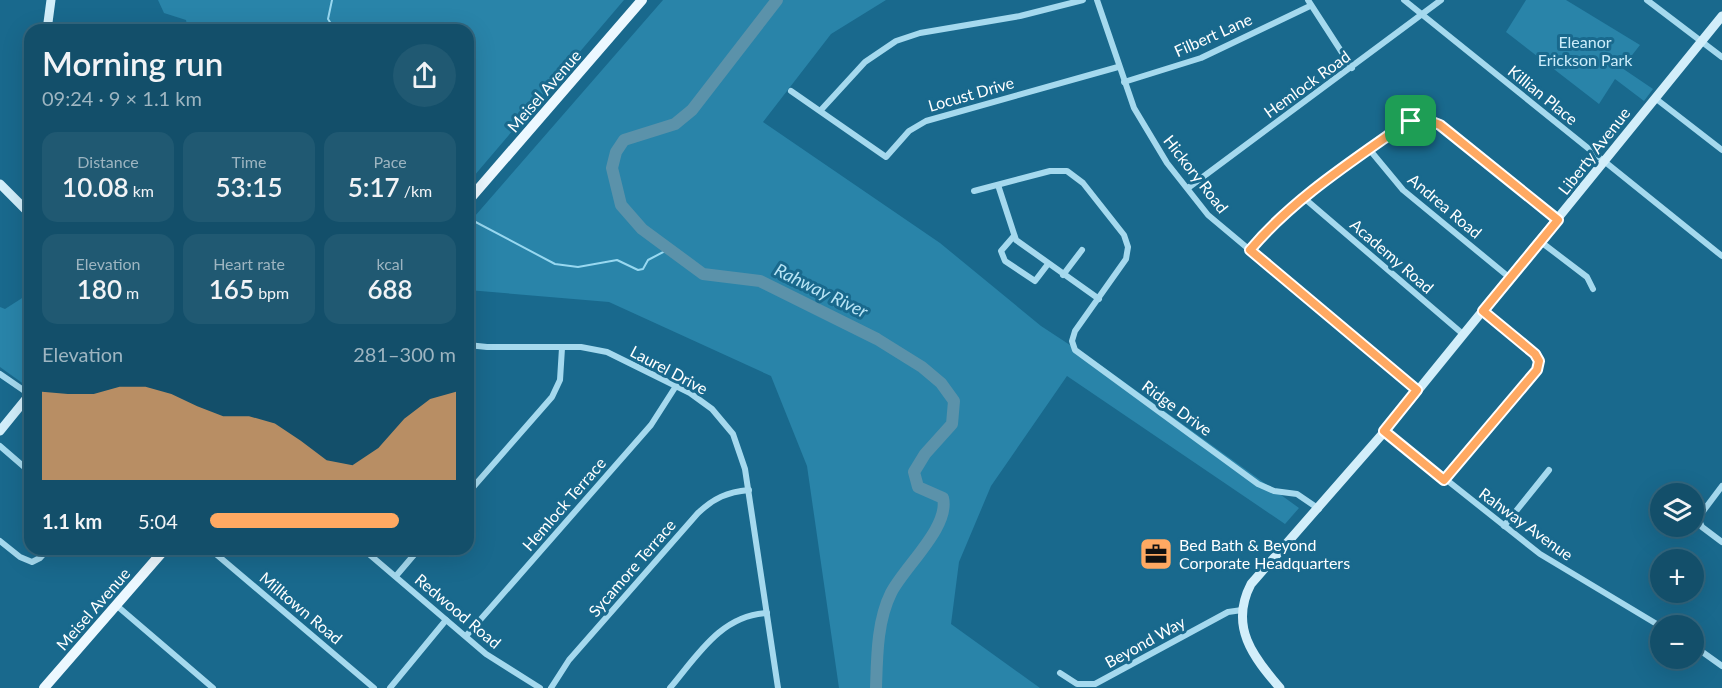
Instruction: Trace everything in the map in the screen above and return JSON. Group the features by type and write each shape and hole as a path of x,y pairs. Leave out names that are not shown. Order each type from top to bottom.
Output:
{"main road":[{"name":"Meisel Avenue","path":"474,194 642,0"},
{"name":"Meisel Avenue","path":"44,688 160,555"}],"street":[{"path":"48,24 51,0"},
{"path":"821,110 865,62 896,41 920,33 1020,16 1083,0"},
{"name":"Hickory Road","path":"1097,0 1118,67 1148,134 1208,215 1417,390"},
{"name":"Killian Place","path":"1404,0 1722,256"},
{"name":"Hemlock Road","path":"1188,188 1441,0"},
{"path":"1647,0 1722,57"},
{"path":"1309,3 1352,68"},
{"name":"Filbert Lane","path":"1124,82 1201,58 1309,3"},
{"name":"Liberty Avenue","path":"1242,610 1246,594 1254,580 1319,509 1464,335 1722,16"},
{"name":"Locust Drive","path":"791,91 886,157 909,130 926,121 1118,67"},
{"path":"1655,98 1722,150"},
{"path":"1250,250 1277,219 1304,198 1369,149 1411,121 1422,118 1432,120 1558,220"},
{"name":"Andrea Road","path":"1369,149 1404,190 1509,278"},
{"name":"Ridge Drive","path":"974,191 1059,170 1073,174 1083,183 1124,235 1128,248 1123,265 1073,336 1073,346 1079,355 1258,484 1274,491 1296,494 1319,509"},
{"path":"0,184 24,208"},
{"path":"998,185 1014,236 1030,252 1099,299"},
{"name":"Academy Road","path":"1304,198 1464,335"},
{"path":"1014,236 1000,251 1005,261 1035,281 1048,264"},
{"path":"1541,242 1587,277 1593,289"},
{"path":"1063,275 1082,250"},
{"path":"1444,480 1534,375 1539,366 1535,354 1483,311"},
{"name":"Laurel Drive","path":"474,346 596,349 676,386 712,409 727,426 743,458 778,688"},
{"path":"474,486 552,397 560,380 562,348"},
{"path":"0,374 24,390"},
{"name":"Hemlock Terrace","path":"466,636 651,425 676,386"},
{"path":"0,431 24,401"},
{"name":"Rahway Avenue","path":"1384,431 1444,480 1558,566 1650,620"},
{"path":"0,446 24,467"},
{"path":"1504,526 1549,470"},
{"path":"1722,486 1701,513 1699,523 1722,542"},
{"name":"Sycamore Terrace","path":"551,688 569,660 698,513 716,497 729,492 749,490"},
{"path":"0,541 26,561 36,561 42,555"},
{"name":"Milltown Road","path":"217,555 374,688"},
{"name":"Redwood Road","path":"370,555 486,654 540,688"},
{"path":"396,576 414,555"},
{"path":"116,605 213,688"},
{"path":"1242,610 1242,629 1250,650 1280,688"},
{"name":"Beyond Way","path":"1060,673 1077,684 1095,684 1228,612 1242,610"},
{"path":"670,688 724,627 742,616 766,613"},
{"path":"390,688 446,620"},
{"path":"1704,653 1722,666"}],"green space":[{"path":"158,0 624,0 474,176 474,24 187,24 186,20 164,13"},
{"path":"663,0 886,0 831,34 763,122 940,243 1041,326 1102,366 1299,508 1285,524 1067,376 991,486 959,562 951,624 1040,688 839,688 807,466 771,376 609,302 474,291 474,217"},
{"name":"Eleanor Erickson Park","path":"1526,0 1566,0 1640,45 1622,68 1653,89 1644,101 1615,79 1599,104 1506,32"},
{"path":"24,297 24,384 0,367 0,307 5,309"}],"waterway":[{"path":"331,24 328,19 332,0"},
{"name":"Rahway River","path":"777,0 692,110 675,124 624,140 616,152 612,168 621,205 642,229 703,274 760,281 877,339 922,367 941,383 954,401 952,424 925,454 914,472 918,487 943,498 943,509 933,534 897,583 886,604 879,639 876,688"},
{"path":"474,221 555,264 578,267 617,260 638,270 643,269 648,260 669,249"}],"place":[{"name":"Bed Bath & Beyond Corporate Headquarters","path":"1156,554"}],"route":[{"path":"1422,118 1436,122 1558,220 1483,311 1535,354 1538,357 1539,366 1534,375 1444,480 1384,431 1417,390 1250,250 1277,219 1369,149 1411,121 1422,118"}]}
